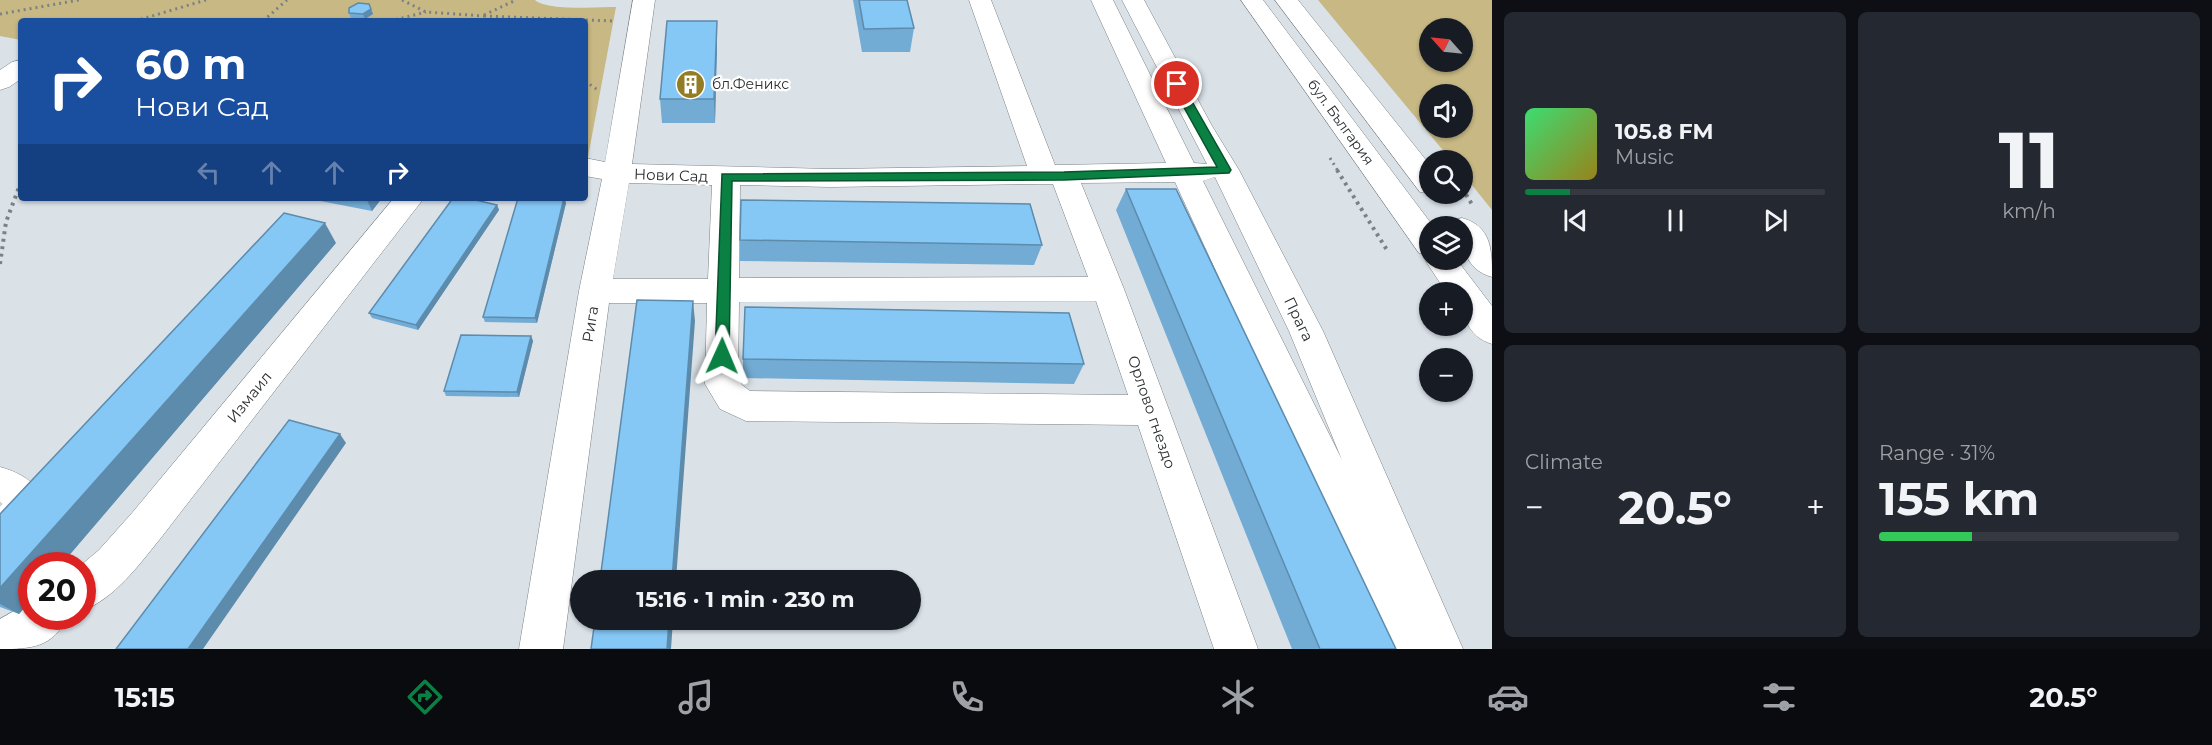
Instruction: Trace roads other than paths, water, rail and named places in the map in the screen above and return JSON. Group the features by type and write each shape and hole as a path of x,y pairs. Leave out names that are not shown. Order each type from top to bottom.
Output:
{"main road":[{"name":"Рига","path":"541,649 595,291 617,173 644,0"},
{"name":"Орлово гнездо","path":"980,0 1055,176 1108,289 1236,649"},
{"path":"1102,0 1413,649"},
{"name":"Прага","path":"1133,0 1199,126 1225,170 1306,331 1441,649"},
{"name":"бул. България","path":"1252,0 1419,230"},
{"name":"бул. България","path":"1286,0 1419,171"},
{"path":"0,82 18,69"},
{"name":"Нови Сад","path":"588,168 617,173 726,177 1055,176 1225,170"},
{"path":"726,177 721,378 724,390 734,401 746,406 1151,410"},
{"name":"Измаил","path":"96,579 113,564 146,526 408,201"},
{"path":"1444,204 1453,216"},
{"path":"1473,241 1492,266"},
{"path":"1447,270 1492,331"},
{"path":"595,291 1108,289"},
{"path":"0,484 11,487 23,499 21,512 0,534"},
{"path":"0,644 23,630"}],"place":[{"name":"бл.Феникс","path":"691,84"}]}
